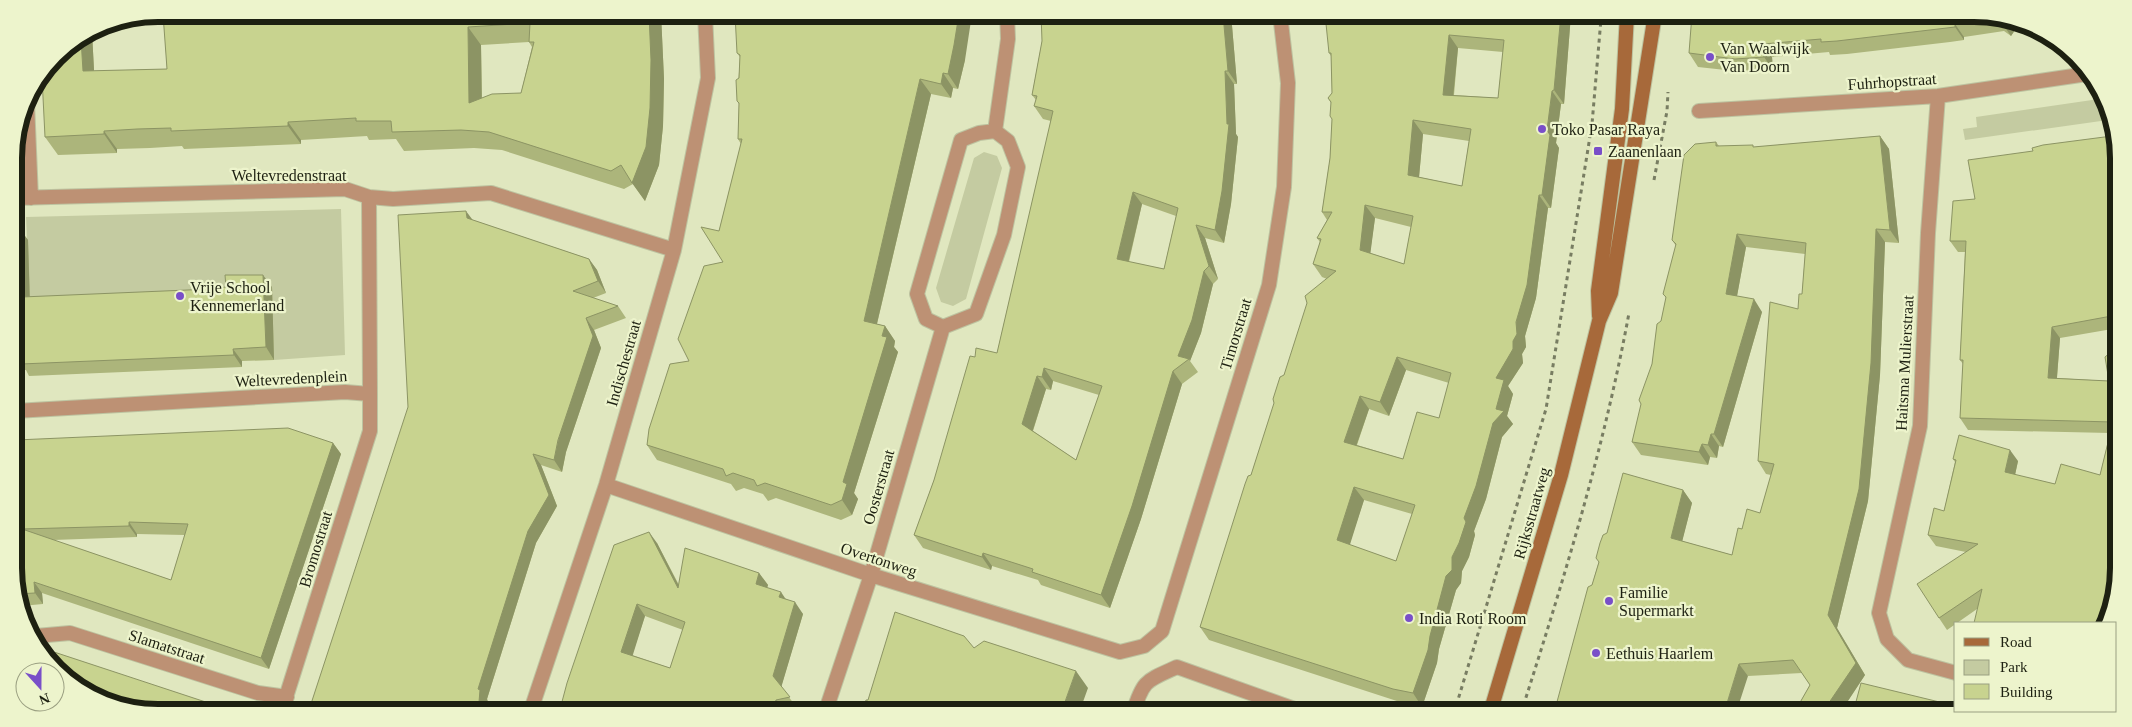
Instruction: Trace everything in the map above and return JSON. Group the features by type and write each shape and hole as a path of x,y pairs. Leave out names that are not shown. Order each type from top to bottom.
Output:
{"main road":[{"name":"Rijksstraatweg","path":"1600,321 1598,291 1622,109 1627,22"},
{"name":"Rijksstraatweg","path":"1493,704 1561,475 1600,321 1611,293 1653,22"}],"street":[{"name":"Indischestraat","path":"533,704 606,485 674,250 708,78 705,22"},
{"path":"995,131 1008,39 1007,22"},
{"name":"Timorstraat","path":"1144,646 1162,631 1269,285 1284,187 1288,83 1281,22"},
{"name":"Fuhrhopstraat","path":"1699,112 1938,96 2080,75"},
{"name":"Haitsma Mulierstraat","path":"1938,96 1928,233 1920,426 1879,613 1887,639 1908,660 1954,672"},
{"path":"28,122 31,198"},
{"path":"995,131 1008,141 1018,167 1004,236 976,314 943,327 926,319 917,294 961,140 979,133 995,131"},
{"name":"Weltevredenstraat","path":"23,198 344,189 369,197 393,199 491,193 674,250"},
{"name":"Weltevredenplein","path":"22,412 345,392 370,394 369,197"},
{"name":"Oosterstraat","path":"828,704 871,575 943,327"},
{"name":"Bromostraat","path":"284,704 370,431 370,394"},
{"name":"Overtonweg","path":"606,485 871,575 1120,652 1144,646"},
{"name":"Slamatstraat","path":"41,636 70,633 258,693 287,697"},
{"path":"1136,704 1141,688 1154,678 1177,667 1281,704"}],"path":[{"path":"1457,704 1546,409 1592,124 1601,22"}],"green space":[{"path":"2095,100 2104,121 1965,140 1963,129 1977,127 1976,117"},
{"path":"984,152 997,156 1002,168 966,299 953,306 941,302 936,288 974,158"},
{"path":"341,209 345,355 274,360 271,287 237,287 30,309 26,217"}],"building":[{"path":"164,22 649,22 650,108 646,147 632,183 621,165 611,171 489,132 461,130 392,132 391,121 356,121 356,118 288,122 288,126 171,131 171,128 137,129 104,131 104,134 45,137 43,89 62,62 82,47 83,71 167,69","holes":["530,23 529,42 534,42 521,93 492,94 469,103 468,27"]},
{"path":"735,22 958,22 948,74 943,73 941,84 920,79 864,321 885,326 882,336 887,337 843,482 847,484 842,500 831,505 765,483 757,486 754,480 733,473 726,476 723,469 647,445 649,429 670,364 689,361 678,339 704,266 723,262 701,227 719,231 742,139 738,139 739,103 737,101 736,80 739,78 740,55 737,53"},
{"path":"1041,22 1224,22 1228,71 1225,71 1227,124 1229,124 1222,191 1215,230 1196,225 1209,266 1204,271 1192,320 1178,356 1189,359 1173,371 1132,506 1101,595 1032,572 1033,569 983,553 982,557 914,535 934,480 970,356 975,357 976,348 997,353 1053,111 1034,106 1037,96 1032,95 1042,41","holes":["1133,192 1178,208 1164,269 1117,259","1044,368 1102,386 1076,460 1022,424 1037,376 1042,377"]},
{"path":"1326,22 1560,22 1554,90 1552,91 1547,130 1550,135 1542,195 1539,195 1527,285 1516,322 1517,334 1513,341 1513,349 1496,378 1504,380 1496,409 1504,411 1493,423 1476,486 1464,518 1466,522 1452,557 1452,570 1446,576 1428,650 1413,693 1393,689 1200,627 1245,484 1248,476 1251,475 1274,403 1273,399 1280,377 1284,375 1307,303 1305,296 1336,271 1313,264 1321,239 1317,238 1332,212 1322,212 1330,158 1332,119 1330,116 1331,102 1328,98 1332,93 1331,53 1329,53","holes":["1449,35 1504,40 1498,98 1443,95","1413,120 1471,129 1462,186 1408,175","1365,205 1413,216 1404,264 1360,250","1397,357 1451,373 1439,418 1417,412 1403,459 1344,442 1360,396 1380,402","1354,487 1415,505 1396,561 1337,540"]},
{"path":"1691,22 1968,22 1955,24 1955,27 1837,41 1821,42 1821,39 1763,44 1764,57 1735,59 1689,53"},
{"path":"1880,136 1890,230 1876,229 1871,363 1859,489 1828,615 1856,663 1828,704 1799,704 1810,685 1793,660 1739,664 1727,704 1556,704 1588,587 1592,585 1599,562 1596,558 1600,543 1603,535 1607,533 1623,473 1683,490 1671,538 1732,555 1738,528 1742,529 1747,509 1760,513 1774,464 1758,461 1770,302 1798,309 1799,294 1802,294 1806,243 1737,234 1726,294 1754,299 1714,434 1711,434 1708,445 1702,444 1699,452 1632,442 1641,404 1639,400 1652,364 1657,324 1661,321 1666,297 1663,294 1676,244 1672,240 1684,155 1695,144 1716,142 1716,146 1753,145 1753,147"},
{"path":"2108,137 2110,159 2110,316 2052,327 2048,378 2109,381 2105,357 2110,353 2110,422 1960,418 1963,360 1960,360 1966,241 1950,241 1953,201 1975,199 1968,160 2033,151 2032,148"},
{"path":"466,211 467,218 589,259 598,281 573,291 618,306 586,318 593,336 558,440 554,460 533,454 549,495 528,531 478,689 480,690 480,704 311,704 408,407 398,215"},
{"path":"225,275 263,275 266,347 233,349 234,355 22,364 23,297 211,289 226,287"},
{"path":"288,428 333,443 261,658 34,582 35,593 25,594 22,568 22,529 171,580 188,524 129,522 129,526 22,529 22,440"},
{"path":"2110,434 2110,568 2105,603 2098,622 1974,622 1982,589 1939,618 1917,584 1978,544 1928,535 1934,508 1944,511 1956,460 1953,459 1959,435 2010,450 2005,472 2055,484 2061,464 2100,475"},
{"path":"649,532 678,588 685,548 759,573 756,584 781,592 779,597 795,602 773,676 790,697 776,700 774,704 561,704 614,545","holes":["637,604 685,622 670,668 621,652"]},
{"path":"895,612 964,636 974,648 984,641 1076,671 1064,704 865,704 866,700 868,700"},
{"path":"52,652 212,704 159,704 124,700 91,686 65,667 65,662 60,662"},
{"path":"1861,683 1948,704 1855,704"}],"place":[{"name":"Van Waalwijk Van Doorn","path":"1710,57"},
{"name":"Toko Pasar Raya","path":"1542,129"},
{"name":"Zaanenlaan","path":"1598,151"},
{"name":"Vrije School Kennemerland","path":"180,296"},
{"name":"Familie Supermarkt","path":"1609,601"},
{"name":"India Roti Room","path":"1409,618"},
{"name":"Eethuis Haarlem","path":"1596,653"}]}
